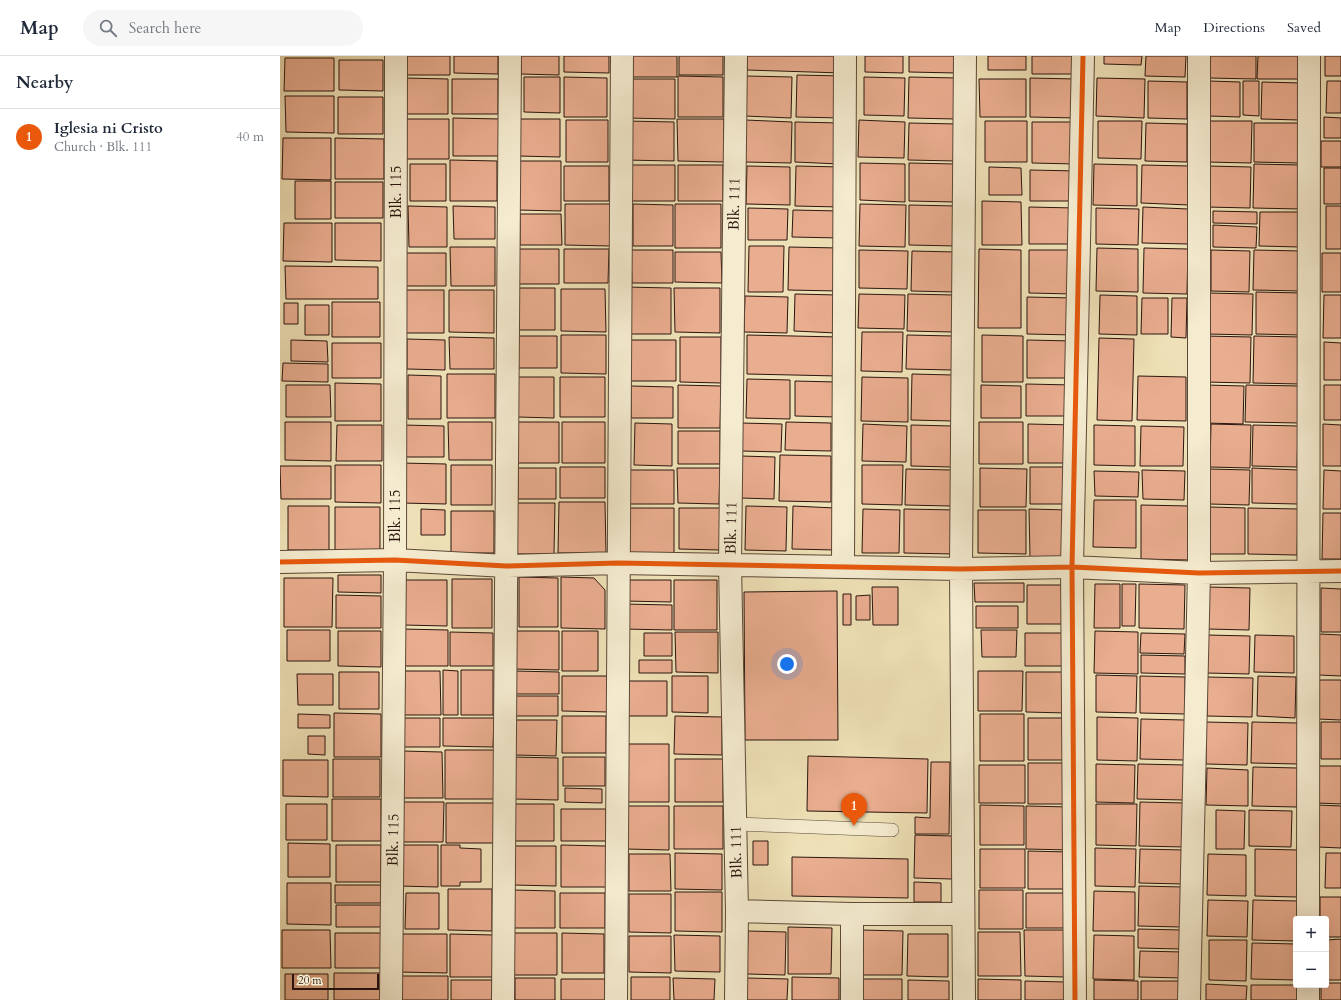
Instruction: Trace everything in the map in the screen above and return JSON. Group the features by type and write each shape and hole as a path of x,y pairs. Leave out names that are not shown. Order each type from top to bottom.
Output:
{"street":[{"name":"Blk. 115","path":"391,1000 395,560 396,56"},
{"path":"503,1000 510,56"},
{"path":"616,1000 622,56"},
{"name":"Blk. 111","path":"736,56 730,565 736,824 736,1000"},
{"path":"843,567 845,56"},
{"path":"964,56 961,569 964,1000"},
{"path":"1075,1000 1072,567 1083,56"},
{"path":"1189,1000 1199,573 1199,56"},
{"path":"1308,916 1309,56"},
{"path":"280,562 395,560 506,566 618,563 961,569 1072,567 1199,573 1341,571"},
{"path":"737,911 852,914 963,914"},
{"path":"852,914 852,1000"},
{"path":"1308,988 1308,1000"}],"lane":[{"path":"736,824 892,830"}],"building":[{"path":"405,56 450,56 450,75 405,75"},
{"path":"454,56 498,56 498,74 454,73"},
{"path":"521,56 559,56 559,75 521,74"},
{"path":"564,56 609,56 609,73 564,72"},
{"path":"629,56 677,56 677,77 629,77"},
{"path":"679,56 723,56 723,75 679,75"},
{"path":"747,56 842,56 842,73 747,70"},
{"path":"865,56 903,56 903,73 865,72"},
{"path":"909,56 957,56 957,73 909,72"},
{"path":"988,56 1026,56 1026,70 988,70"},
{"path":"1032,56 1074,56 1074,74 1032,74"},
{"path":"1104,56 1142,56 1141,65 1104,64"},
{"path":"1146,56 1186,56 1185,77 1145,76"},
{"path":"1209,56 1256,56 1256,79 1209,78"},
{"path":"1258,56 1301,56 1301,79 1257,79"},
{"path":"1325,56 1341,56 1341,76 1325,76"},
{"path":"285,58 334,58 334,91 284,91"},
{"path":"339,60 383,60 383,91 339,90"},
{"path":"797,75 843,76 842,118 796,117"},
{"path":"678,76 723,77 723,117 678,117"},
{"path":"746,76 792,77 791,118 745,116"},
{"path":"524,77 560,77 560,113 524,112"},
{"path":"564,77 607,78 607,117 564,117"},
{"path":"864,77 905,78 904,116 864,115"},
{"path":"909,77 957,78 956,119 908,118"},
{"path":"404,78 448,79 448,114 404,114"},
{"path":"1030,78 1077,79 1076,118 1030,117"},
{"path":"1097,78 1145,79 1144,118 1096,116"},
{"path":"452,79 498,79 498,114 452,114"},
{"path":"627,79 675,79 675,119 627,118"},
{"path":"979,79 1026,79 1026,117 980,117"},
{"path":"1148,81 1187,82 1187,119 1148,118"},
{"path":"1209,81 1240,82 1240,117 1209,116"},
{"path":"1243,81 1259,81 1259,116 1243,115"},
{"path":"1327,81 1341,81 1341,113 1326,113"},
{"path":"1262,82 1301,83 1300,120 1261,119"},
{"path":"285,96 334,96 334,133 286,132"},
{"path":"338,97 383,97 383,134 338,134"},
{"path":"1324,117 1341,118 1341,138 1324,138"},
{"path":"453,118 500,119 500,156 453,156"},
{"path":"403,119 449,119 449,159 403,159"},
{"path":"519,119 560,119 560,157 519,156"},
{"path":"677,119 724,119 724,162 678,161"},
{"path":"566,120 608,120 608,162 566,162"},
{"path":"745,120 792,122 791,163 744,162"},
{"path":"859,120 905,122 904,158 858,157"},
{"path":"625,121 674,122 674,161 625,160"},
{"path":"985,121 1027,121 1027,162 985,162"},
{"path":"1098,121 1142,121 1141,159 1098,158"},
{"path":"1207,121 1252,121 1251,163 1206,162"},
{"path":"795,122 841,123 840,164 795,162"},
{"path":"1032,122 1075,122 1075,164 1032,163"},
{"path":"909,123 957,124 956,161 908,160"},
{"path":"1146,123 1187,124 1187,162 1145,161"},
{"path":"1254,123 1300,123 1299,163 1254,162"},
{"path":"283,138 331,138 331,180 282,179"},
{"path":"335,138 384,139 384,179 335,179"},
{"path":"1321,141 1341,141 1341,167 1321,167"},
{"path":"450,160 497,161 497,201 450,201"},
{"path":"517,161 561,161 561,211 517,210"},
{"path":"860,163 905,164 905,202 860,200"},
{"path":"909,163 956,164 955,202 909,201"},
{"path":"410,164 446,164 446,201 410,201"},
{"path":"1094,164 1137,165 1137,206 1093,205"},
{"path":"1254,164 1301,165 1300,209 1253,208"},
{"path":"628,165 675,165 675,201 628,201"},
{"path":"678,165 723,165 723,201 678,201"},
{"path":"1142,165 1190,166 1189,205 1141,203"},
{"path":"564,166 609,166 609,201 564,201"},
{"path":"747,166 790,167 790,205 746,204"},
{"path":"796,166 842,167 841,207 795,206"},
{"path":"1207,166 1251,167 1250,208 1207,207"},
{"path":"989,167 1021,168 1022,195 989,195"},
{"path":"1324,168 1341,168 1341,204 1324,204"},
{"path":"1030,170 1078,171 1078,201 1030,201"},
{"path":"295,181 331,181 331,219 295,219"},
{"path":"335,182 383,182 383,218 335,218"},
{"path":"982,201 1021,202 1022,245 982,245"},
{"path":"565,204 610,204 610,246 565,245"},
{"path":"633,204 673,205 673,246 633,246"},
{"path":"675,204 721,204 721,248 675,248"},
{"path":"860,204 906,205 905,247 859,246"},
{"path":"909,205 957,206 956,246 909,245"},
{"path":"408,206 447,207 447,247 409,247"},
{"path":"453,206 495,207 495,239 454,239"},
{"path":"1326,206 1341,206 1341,249 1326,249"},
{"path":"1029,207 1075,208 1075,244 1029,244"},
{"path":"1143,207 1188,209 1188,244 1142,243"},
{"path":"748,208 788,209 787,240 748,240"},
{"path":"1096,208 1139,209 1138,245 1096,244"},
{"path":"793,210 840,211 839,238 792,237"},
{"path":"1213,211 1257,212 1257,224 1213,223"},
{"path":"1260,212 1300,212 1300,247 1259,246"},
{"path":"520,214 561,214 562,245 520,245"},
{"path":"284,223 332,223 332,262 283,261"},
{"path":"335,223 381,223 381,261 335,260"},
{"path":"1213,225 1257,227 1256,248 1213,247"},
{"path":"749,246 784,246 783,292 748,292"},
{"path":"450,247 495,247 495,286 451,286"},
{"path":"789,247 839,248 838,291 788,290"},
{"path":"1097,248 1138,249 1138,292 1096,291"},
{"path":"1144,248 1188,249 1187,294 1143,293"},
{"path":"519,249 559,249 559,284 519,284"},
{"path":"564,249 609,249 608,283 564,283"},
{"path":"979,249 1021,250 1021,328 978,328"},
{"path":"631,250 673,250 673,283 632,283"},
{"path":"859,250 908,251 907,289 859,288"},
{"path":"1029,250 1074,250 1074,294 1029,293"},
{"path":"1211,250 1250,251 1249,292 1211,291"},
{"path":"1254,250 1302,251 1301,291 1253,290"},
{"path":"912,251 956,252 955,292 911,291"},
{"path":"675,252 721,252 722,283 675,282"},
{"path":"402,253 446,253 446,286 402,286"},
{"path":"1322,253 1341,253 1341,292 1322,292"},
{"path":"285,266 378,267 378,299 286,299"},
{"path":"624,287 671,288 671,334 624,334"},
{"path":"519,288 555,288 555,330 519,330"},
{"path":"674,288 720,288 720,333 675,332"},
{"path":"561,289 605,289 606,332 561,331"},
{"path":"402,290 444,290 444,333 402,333"},
{"path":"449,290 494,290 494,333 449,332"},
{"path":"1256,292 1303,293 1302,335 1256,334"},
{"path":"1209,293 1253,294 1252,335 1208,334"},
{"path":"795,294 837,295 837,333 794,331"},
{"path":"859,294 905,295 904,329 858,328"},
{"path":"908,294 954,295 953,332 907,331"},
{"path":"1100,295 1137,296 1137,335 1099,334"},
{"path":"1324,295 1341,295 1341,338 1323,338"},
{"path":"745,296 788,297 787,333 744,332"},
{"path":"1027,297 1075,298 1075,335 1027,334"},
{"path":"1142,298 1168,298 1168,334 1141,334"},
{"path":"1172,298 1187,298 1186,338 1171,337"},
{"path":"332,302 380,302 380,337 332,337"},
{"path":"284,303 298,303 298,324 284,324"},
{"path":"305,305 329,305 329,335 305,335"},
{"path":"862,332 903,332 902,372 861,371"},
{"path":"561,335 606,335 606,374 561,373"},
{"path":"747,335 839,337 838,376 747,374"},
{"path":"907,335 954,336 953,370 906,369"},
{"path":"982,335 1023,336 1023,382 982,382"},
{"path":"518,336 557,336 557,368 518,368"},
{"path":"1205,336 1251,337 1250,383 1204,382"},
{"path":"1254,336 1301,337 1301,384 1253,383"},
{"path":"449,337 494,338 494,369 450,369"},
{"path":"680,337 721,337 721,383 680,382"},
{"path":"1099,338 1134,339 1132,421 1097,420"},
{"path":"407,339 445,340 445,370 407,369"},
{"path":"291,340 327,341 328,362 291,361"},
{"path":"628,340 676,340 676,381 628,381"},
{"path":"1027,340 1074,341 1074,378 1027,378"},
{"path":"1324,342 1341,343 1341,380 1324,380"},
{"path":"332,343 381,343 381,378 332,378"},
{"path":"283,363 328,364 328,382 282,381"},
{"path":"447,374 495,374 495,418 447,418"},
{"path":"912,374 953,375 952,421 911,420"},
{"path":"408,375 441,376 441,419 408,419"},
{"path":"1138,376 1186,377 1186,421 1137,420"},
{"path":"518,377 554,377 554,418 518,417"},
{"path":"560,377 605,377 605,417 560,417"},
{"path":"862,377 908,378 908,422 861,421"},
{"path":"747,379 790,380 790,419 746,418"},
{"path":"795,381 837,382 837,417 795,416"},
{"path":"335,383 381,384 381,421 335,421"},
{"path":"1026,384 1073,385 1073,416 1026,416"},
{"path":"286,385 330,385 331,417 286,417"},
{"path":"678,385 721,386 720,428 678,428"},
{"path":"981,385 1021,386 1021,418 981,418"},
{"path":"1205,385 1244,386 1243,424 1205,423"},
{"path":"1246,385 1300,386 1300,423 1245,422"},
{"path":"1324,385 1341,385 1341,420 1324,420"},
{"path":"631,386 673,387 673,418 631,418"},
{"path":"285,422 331,422 331,461 285,460"},
{"path":"448,422 492,422 492,460 449,460"},
{"path":"517,422 559,422 559,463 517,463"},
{"path":"562,422 605,422 605,463 562,463"},
{"path":"786,422 831,423 831,451 785,450"},
{"path":"979,422 1023,422 1023,464 979,464"},
{"path":"635,423 672,424 672,466 634,465"},
{"path":"741,423 782,424 781,452 741,451"},
{"path":"863,424 907,426 906,462 862,461"},
{"path":"1028,424 1074,425 1074,463 1028,463"},
{"path":"1211,424 1251,425 1250,468 1210,467"},
{"path":"1323,424 1341,425 1341,466 1323,466"},
{"path":"337,425 382,425 382,461 336,461"},
{"path":"403,425 444,426 444,457 403,457"},
{"path":"911,425 952,426 951,467 911,466"},
{"path":"1094,425 1135,426 1135,466 1094,465"},
{"path":"1253,425 1298,426 1297,467 1252,466"},
{"path":"1141,426 1184,427 1183,466 1140,466"},
{"path":"678,431 720,431 720,464 678,464"},
{"path":"780,455 831,456 831,502 779,501"},
{"path":"741,456 775,457 774,499 740,498"},
{"path":"401,463 446,464 446,504 401,503"},
{"path":"335,465 381,465 381,503 335,502"},
{"path":"451,465 492,465 492,505 451,505"},
{"path":"862,465 903,465 902,505 862,504"},
{"path":"280,466 331,466 331,499 281,499"},
{"path":"560,467 605,467 605,498 560,498"},
{"path":"1030,467 1072,467 1072,504 1030,504"},
{"path":"518,468 556,468 556,499 518,499"},
{"path":"677,468 720,468 719,504 678,503"},
{"path":"980,468 1027,469 1026,507 980,507"},
{"path":"1252,468 1298,470 1298,504 1252,503"},
{"path":"906,469 952,470 951,506 905,505"},
{"path":"1209,469 1250,470 1249,505 1209,504"},
{"path":"627,470 674,470 674,504 628,504"},
{"path":"1142,470 1185,471 1184,500 1143,499"},
{"path":"1324,470 1341,471 1341,509 1323,509"},
{"path":"1094,471 1139,472 1138,497 1095,496"},
{"path":"1094,500 1136,500 1136,548 1093,547"},
{"path":"559,502 605,502 606,553 558,553"},
{"path":"517,503 555,503 554,554 517,554"},
{"path":"1141,505 1189,506 1188,560 1141,559"},
{"path":"288,506 329,506 329,550 288,550"},
{"path":"746,506 787,507 786,551 745,550"},
{"path":"793,506 835,508 835,550 792,549"},
{"path":"335,507 380,507 380,551 335,550"},
{"path":"1210,507 1245,508 1245,554 1210,554"},
{"path":"628,508 674,508 674,553 627,554"},
{"path":"679,508 720,508 720,550 679,549"},
{"path":"1248,508 1298,509 1297,555 1248,554"},
{"path":"421,509 445,510 445,535 421,535"},
{"path":"863,509 900,510 899,553 862,553"},
{"path":"904,509 956,510 955,554 904,553"},
{"path":"1029,509 1069,510 1069,557 1030,557"},
{"path":"978,510 1026,510 1026,554 978,553"},
{"path":"451,511 494,511 494,553 451,553"},
{"path":"1323,513 1341,513 1341,559 1322,559"},
{"path":"338,575 381,575 381,593 338,592"},
{"path":"519,577 558,578 558,627 519,627"},
{"path":"561,577 594,578 605,590 605,629 561,628"},
{"path":"284,578 333,578 332,627 284,627"},
{"path":"452,579 492,579 492,628 452,628"},
{"path":"403,580 447,580 447,626 403,625"},
{"path":"624,580 671,580 671,602 624,601"},
{"path":"674,580 717,580 717,630 674,630"},
{"path":"974,583 1024,583 1024,602 975,602"},
{"path":"1095,584 1120,584 1120,628 1094,628"},
{"path":"1122,584 1136,584 1135,626 1122,626"},
{"path":"1139,584 1185,585 1184,629 1139,628"},
{"path":"1027,585 1065,585 1065,624 1027,624"},
{"path":"872,587 898,587 898,625 873,625"},
{"path":"1208,587 1250,588 1249,630 1207,629"},
{"path":"1321,588 1341,589 1341,632 1321,632"},
{"path":"837,591 838,740 745,740 744,592"},
{"path":"843,594 851,594 851,625 843,625"},
{"path":"336,595 381,596 381,628 336,628"},
{"path":"870,595 870,620 856,620 856,596"},
{"path":"623,604 672,605 672,630 623,629"},
{"path":"976,606 1018,606 1018,628 976,628"},
{"path":"402,629 448,630 448,666 402,666"},
{"path":"287,630 330,630 330,661 287,661"},
{"path":"981,630 1017,630 1016,657 982,657"},
{"path":"338,631 381,631 381,667 338,666"},
{"path":"513,631 559,631 559,670 513,669"},
{"path":"562,631 598,631 598,671 562,671"},
{"path":"1095,631 1138,632 1138,674 1094,673"},
{"path":"450,632 493,633 493,666 450,666"},
{"path":"675,632 718,632 718,673 676,672"},
{"path":"644,633 672,633 672,656 644,656"},
{"path":"1025,633 1063,633 1063,666 1025,666"},
{"path":"1141,633 1185,634 1184,654 1140,653"},
{"path":"1319,634 1341,635 1341,676 1319,675"},
{"path":"1207,635 1250,636 1249,674 1206,673"},
{"path":"1255,635 1294,636 1294,673 1254,672"},
{"path":"1141,655 1185,656 1185,674 1141,673"},
{"path":"639,660 672,660 672,673 639,673"},
{"path":"443,670 458,671 458,715 443,715"},
{"path":"461,670 493,670 493,715 461,715"},
{"path":"400,671 440,671 441,715 400,715"},
{"path":"514,671 559,672 559,694 514,694"},
{"path":"978,671 1023,671 1022,711 978,711"},
{"path":"339,672 379,672 379,709 339,709"},
{"path":"1026,672 1067,672 1067,713 1026,712"},
{"path":"297,674 333,674 333,705 298,705"},
{"path":"1096,675 1137,676 1136,713 1096,712"},
{"path":"562,676 608,676 608,712 562,711"},
{"path":"672,676 708,676 708,713 672,712"},
{"path":"1140,676 1185,677 1185,714 1140,713"},
{"path":"1258,676 1296,677 1295,718 1257,716"},
{"path":"1207,677 1253,678 1252,717 1207,716"},
{"path":"1318,680 1341,680 1341,720 1318,719"},
{"path":"628,681 667,681 667,716 627,716"},
{"path":"514,696 558,696 558,716 514,716"},
{"path":"334,713 381,714 381,757 334,757"},
{"path":"298,714 330,715 330,728 298,728"},
{"path":"980,714 1024,714 1024,761 980,761"},
{"path":"562,716 606,716 606,753 562,753"},
{"path":"675,716 722,717 722,755 674,754"},
{"path":"1097,717 1138,718 1137,761 1097,760"},
{"path":"400,718 440,718 440,747 400,747"},
{"path":"443,718 494,718 493,747 443,746"},
{"path":"1028,718 1070,718 1070,760 1028,760"},
{"path":"1141,719 1185,720 1184,760 1140,759"},
{"path":"514,720 557,720 556,756 514,755"},
{"path":"1206,722 1248,723 1247,765 1206,764"},
{"path":"1252,722 1298,723 1298,764 1251,763"},
{"path":"1321,722 1341,722 1341,759 1321,759"},
{"path":"308,736 325,736 325,755 308,754"},
{"path":"627,744 669,744 669,802 627,802"},
{"path":"445,750 494,750 495,799 445,799"},
{"path":"402,751 442,752 443,798 402,798"},
{"path":"808,756 928,759 927,813 807,811"},
{"path":"513,757 558,758 558,800 514,799"},
{"path":"563,757 605,757 605,786 563,786"},
{"path":"333,759 380,759 380,797 333,797"},
{"path":"675,759 723,759 723,802 675,802"},
{"path":"283,760 328,760 328,797 283,796"},
{"path":"931,762 950,762 949,834 915,834 915,817 930,818"},
{"path":"1028,763 1068,763 1068,804 1028,804"},
{"path":"1096,764 1135,765 1134,803 1096,802"},
{"path":"1138,764 1186,765 1185,800 1137,799"},
{"path":"979,765 1025,765 1025,803 979,803"},
{"path":"1318,766 1341,766 1341,804 1318,803"},
{"path":"1253,767 1298,768 1297,807 1252,806"},
{"path":"1207,768 1248,770 1248,806 1206,805"},
{"path":"565,788 602,789 602,803 565,802"},
{"path":"332,799 381,799 381,841 332,841"},
{"path":"397,802 444,802 443,842 397,842"},
{"path":"1140,802 1185,803 1185,847 1139,846"},
{"path":"446,803 495,803 495,843 446,843"},
{"path":"286,804 327,804 327,840 286,840"},
{"path":"514,804 554,804 554,841 514,841"},
{"path":"1096,804 1137,804 1136,846 1096,845"},
{"path":"980,805 1024,806 1024,845 980,845"},
{"path":"1318,805 1341,806 1341,848 1318,847"},
{"path":"627,806 669,806 669,850 626,849"},
{"path":"674,806 723,806 723,849 674,849"},
{"path":"1026,806 1071,807 1072,850 1026,849"},
{"path":"561,809 606,809 606,841 561,841"},
{"path":"1216,810 1245,811 1244,849 1216,849"},
{"path":"1249,810 1292,811 1291,847 1249,846"},
{"path":"915,835 953,836 952,879 914,878"},
{"path":"753,841 768,841 768,865 753,865"},
{"path":"288,843 330,844 330,877 288,877"},
{"path":"336,845 381,845 381,882 336,882"},
{"path":"399,845 438,845 438,887 399,886"},
{"path":"441,845 460,845 460,848 481,849 481,882 460,882 460,886 441,886"},
{"path":"561,845 606,846 606,887 561,887"},
{"path":"515,846 556,846 556,886 514,885"},
{"path":"1095,848 1136,849 1135,887 1095,886"},
{"path":"980,849 1025,849 1025,888 980,888"},
{"path":"1140,849 1184,850 1184,884 1139,883"},
{"path":"1255,849 1298,850 1297,897 1255,896"},
{"path":"1028,851 1070,852 1070,889 1028,889"},
{"path":"675,853 722,854 722,890 675,889"},
{"path":"1326,853 1341,853 1341,888 1325,888"},
{"path":"629,854 670,854 671,891 629,891"},
{"path":"1208,854 1246,855 1246,896 1207,895"},
{"path":"792,857 908,859 908,898 792,896"},
{"path":"914,882 941,883 941,902 914,902"},
{"path":"287,883 331,883 331,925 287,924"},
{"path":"335,885 382,885 382,903 335,903"},
{"path":"1139,886 1183,887 1182,927 1138,926"},
{"path":"448,889 492,889 492,931 448,930"},
{"path":"514,890 555,891 555,928 513,928"},
{"path":"979,890 1023,890 1023,929 979,929"},
{"path":"1094,891 1135,892 1135,931 1093,931"},
{"path":"675,892 722,892 722,932 675,931"},
{"path":"406,893 439,893 439,929 405,929"},
{"path":"560,893 605,893 605,928 560,928"},
{"path":"1026,893 1070,893 1070,928 1026,928"},
{"path":"629,894 671,894 671,933 629,932"},
{"path":"1320,897 1341,897 1341,937 1329,937 1329,916 1320,916"},
{"path":"1208,900 1248,901 1247,937 1207,936"},
{"path":"1253,900 1298,901 1297,916 1293,916 1293,941 1252,940"},
{"path":"336,905 381,905 381,927 336,927"},
{"path":"788,927 832,928 831,974 788,974"},
{"path":"1138,929 1183,930 1182,949 1138,948"},
{"path":"282,930 330,930 331,968 282,968"},
{"path":"861,930 903,931 902,975 860,975"},
{"path":"1024,930 1066,930 1066,977 1025,976"},
{"path":"748,931 786,932 785,975 747,974"},
{"path":"978,932 1020,932 1021,976 978,976"},
{"path":"335,933 383,933 383,968 335,968"},
{"path":"513,933 557,933 557,975 513,975"},
{"path":"562,933 604,934 604,973 562,973"},
{"path":"398,934 447,934 447,973 398,972"},
{"path":"450,934 494,935 494,977 450,977"},
{"path":"908,934 948,934 948,977 907,976"},
{"path":"674,935 720,936 720,972 675,971"},
{"path":"1094,935 1134,936 1134,980 1093,979"},
{"path":"629,936 671,936 671,973 629,972"},
{"path":"1341,939 1341,980 1329,980 1329,940"},
{"path":"1209,940 1247,940 1246,981 1209,980"},
{"path":"1252,943 1293,944 1293,980 1251,979"},
{"path":"1140,951 1183,952 1183,978 1139,977"},
{"path":"334,973 381,973 381,1000 334,1000"},
{"path":"285,974 328,974 328,1000 285,1000"},
{"path":"399,976 448,976 448,1000 399,1000"},
{"path":"631,977 670,977 670,1000 631,1000"},
{"path":"792,977 839,978 839,1000 792,1000"},
{"path":"515,978 555,978 555,1000 515,1000"},
{"path":"673,978 715,979 714,1000 674,1000"},
{"path":"747,978 788,979 787,1000 747,1000"},
{"path":"561,979 605,979 605,1000 561,1000"},
{"path":"860,979 902,979 902,1000 860,1000"},
{"path":"978,979 1021,980 1021,1000 978,1000"},
{"path":"451,980 494,980 494,1000 451,1000"},
{"path":"908,980 949,981 949,1000 908,1000"},
{"path":"1094,980 1138,981 1138,1000 1094,1000"},
{"path":"1025,981 1065,982 1065,1000 1025,1000"},
{"path":"1141,981 1185,981 1185,1000 1141,1000"},
{"path":"1329,983 1341,983 1341,1000 1321,1000 1321,988 1329,988"},
{"path":"1206,984 1247,986 1246,1000 1206,1000"},
{"path":"1251,985 1293,985 1293,988 1298,988 1297,1000 1251,1000"}],"cycle path":[{"path":"1075,1000 1072,567 1083,56"},
{"path":"280,562 395,560 506,566 618,563 961,569 1072,567 1199,573 1341,571"}],"place":[{"name":"Iglesia ni Cristo","path":"854,826"}]}
